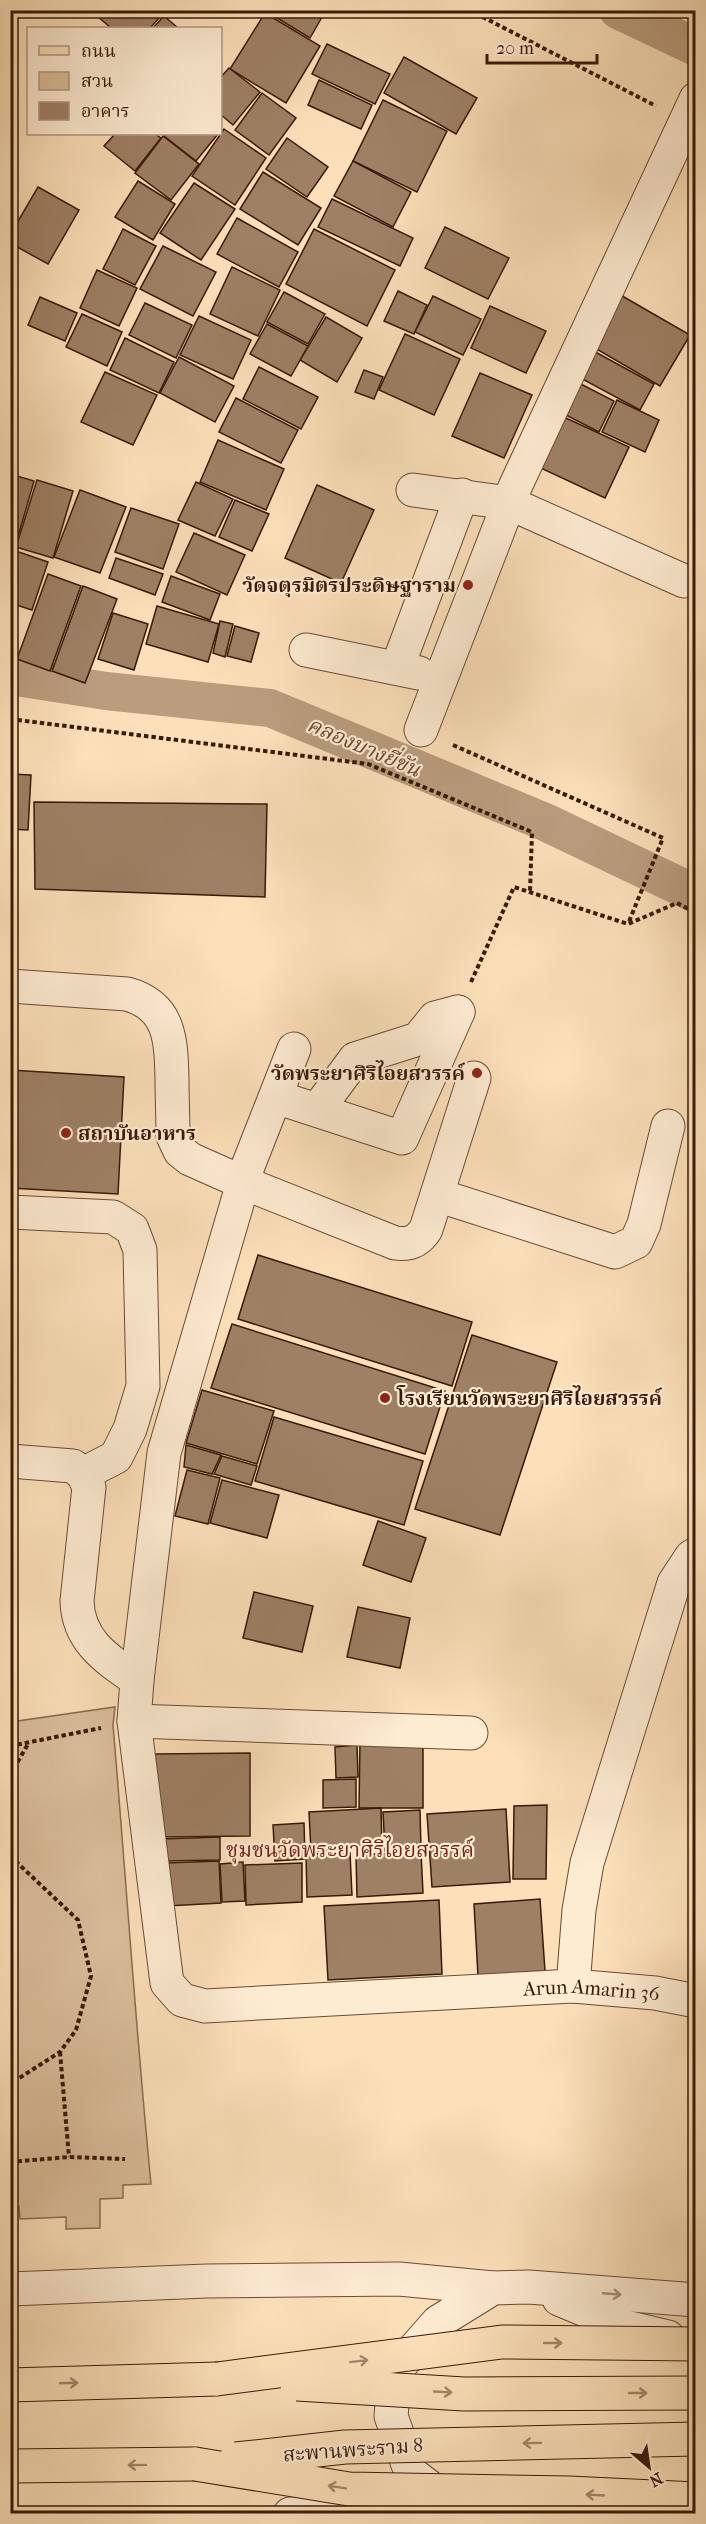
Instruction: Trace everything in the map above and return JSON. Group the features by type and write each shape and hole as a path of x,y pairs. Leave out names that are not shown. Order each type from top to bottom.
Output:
{"main road":[{"path":"217,2379 502,2342 696,2344"},
{"path":"10,2385 217,2379 464,2394 696,2393"},
{"name":"สะพานพระราม 8","path":"10,2466 195,2464 345,2447 696,2439"},
{"path":"195,2464 349,2489 569,2493 696,2499"}],"street":[{"path":"421,730 509,503 690,110"},
{"path":"413,490 509,503 684,581"},
{"path":"397,668 462,495"},
{"path":"306,650 441,677"},
{"path":"10,986 127,994 142,998 163,1021 170,1039 174,1142 180,1151 190,1159 244,1183 395,1243 406,1245 420,1238 426,1230 474,1078"},
{"path":"316,1110 355,1059 418,1039 435,1018 458,1012"},
{"path":"276,1097 402,1138 458,1012"},
{"name":"Arun Amarin 36","path":"294,1049 244,1183 164,1453 134,1721 167,1983 182,2000 205,2006 573,1986 654,1993 696,2001"},
{"path":"437,1195 615,1252 636,1242 644,1224 668,1126"},
{"path":"10,1212 113,1217 132,1229 140,1250 143,1386 130,1429 116,1457 83,1474"},
{"path":"10,1461 73,1466 83,1474 88,1487 77,1601 79,1619 86,1636 103,1656 137,1680"},
{"path":"573,1986 579,1910 587,1863 674,1583 691,1557 696,1554"},
{"path":"134,1721 471,1733"},
{"path":"10,2289 207,2281 387,2279 696,2300"},
{"path":"529,2287 626,2327 696,2344"},
{"path":"481,2514 449,2502 411,2473 391,2416 395,2371 438,2322 493,2288"},
{"path":"290,2514 379,2511 437,2514"}],"path":[{"path":"469,10 690,110"},
{"path":"10,718 368,764 532,832 530,892"},
{"path":"421,730 663,838 628,924"},
{"path":"458,1012 514,887 628,924 677,903 696,913"},
{"path":"10,1746 134,1721"},
{"path":"10,1775 28,1743"},
{"path":"10,1856 78,1920 90,1976 76,2030 60,2052 10,2084"},
{"path":"60,2052 69,2157"},
{"path":"10,2162 69,2157 125,2159"}],"green space":[{"path":"115,1707 113,1725 151,2184 123,2185 123,2198 100,2199 100,2228 66,2229 66,2217 20,2219 19,2206 11,2207 11,1722"}],"building":[{"path":"99,10 153,10 160,17 151,27 110,27 96,15"},
{"path":"264,10 326,10 310,38"},
{"path":"265,13 320,46 286,103 230,69"},
{"path":"164,16 177,27 154,27"},
{"path":"327,44 390,74 375,104 312,74"},
{"path":"404,57 477,98 456,134 384,93"},
{"path":"229,68 260,92 233,125 222,116 222,76"},
{"path":"319,80 372,105 361,129 308,105"},
{"path":"262,93 296,118 269,155 235,130"},
{"path":"383,100 447,131 417,192 353,161"},
{"path":"224,129 266,158 235,205 192,176"},
{"path":"114,135 156,135 161,138 135,171 104,146"},
{"path":"166,135 217,135 196,161 164,136"},
{"path":"163,136 199,164 171,200 135,173"},
{"path":"287,138 328,167 307,197 266,169"},
{"path":"353,161 411,192 393,227 334,196"},
{"path":"263,172 321,208 298,245 240,209"},
{"path":"138,181 175,204 153,240 115,217"},
{"path":"194,183 235,209 201,260 160,233"},
{"path":"38,187 79,210 48,264 10,243 10,235"},
{"path":"332,199 413,238 400,266 318,227"},
{"path":"237,218 298,252 279,287 217,254"},
{"path":"445,227 509,258 488,299 425,268"},
{"path":"123,229 156,246 135,285 103,269"},
{"path":"314,229 395,270 367,326 286,284"},
{"path":"163,246 216,272 193,316 140,289"},
{"path":"232,267 280,290 258,336 210,314"},
{"path":"97,270 137,288 119,326 80,308"},
{"path":"398,291 427,305 414,334 384,321"},
{"path":"284,292 325,314 308,344 267,322"},
{"path":"617,293 690,335 660,386 588,344"},
{"path":"433,296 481,319 463,355 415,332"},
{"path":"40,297 77,313 65,341 28,325"},
{"path":"145,303 192,325 176,358 129,335"},
{"path":"490,306 546,331 526,373 471,348"},
{"path":"82,314 122,332 107,366 66,347"},
{"path":"199,316 251,340 233,379 180,355"},
{"path":"326,317 362,338 337,382 300,360"},
{"path":"267,324 308,346 291,376 250,354"},
{"path":"405,334 460,359 434,415 379,390"},
{"path":"125,338 174,362 159,393 110,370"},
{"path":"588,348 654,384 640,410 573,374"},
{"path":"179,357 234,386 215,422 160,393"},
{"path":"259,367 318,397 301,429 243,399"},
{"path":"364,370 383,377 374,399 355,392"},
{"path":"105,372 157,395 133,445 81,422"},
{"path":"480,373 532,395 504,458 452,436"},
{"path":"571,379 614,401 599,432 556,410"},
{"path":"236,398 298,430 281,463 219,432"},
{"path":"617,400 659,420 645,452 602,432"},
{"path":"555,413 629,447 605,498 532,464"},
{"path":"218,440 284,469 266,510 200,482"},
{"path":"10,474 34,481 15,547 10,546"},
{"path":"37,480 73,491 53,558 16,547"},
{"path":"196,482 233,499 215,536 178,520"},
{"path":"317,485 374,510 341,583 285,558"},
{"path":"80,490 126,507 100,573 54,557"},
{"path":"235,500 269,514 252,551 219,537"},
{"path":"131,508 179,524 163,569 115,552"},
{"path":"194,533 245,555 227,595 176,572"},
{"path":"10,549 48,562 32,610 10,603"},
{"path":"116,558 163,574 155,595 109,578"},
{"path":"48,574 81,586 50,671 17,659"},
{"path":"171,576 220,594 210,620 162,602"},
{"path":"83,586 117,599 85,683 52,671"},
{"path":"157,606 219,624 208,662 146,644"},
{"path":"113,613 148,624 134,670 98,659"},
{"path":"220,621 233,624 225,657 213,653"},
{"path":"235,626 259,633 251,662 227,656"},
{"path":"10,774 31,775 28,830 10,829"},
{"path":"34,802 267,804 265,897 35,889"},
{"name":"สถาบันอาหาร","path":"10,1070 124,1077 118,1194 10,1188"},
{"path":"258,1255 472,1322 452,1386 238,1319"},
{"path":"232,1324 445,1391 425,1454 211,1388"},
{"path":"472,1335 557,1362 500,1535 415,1509"},
{"path":"202,1390 274,1411 257,1464 186,1443"},
{"path":"274,1417 423,1461 404,1525 255,1481"},
{"path":"186,1445 221,1455 212,1474 184,1467"},
{"path":"222,1456 257,1466 251,1485 214,1474"},
{"path":"187,1470 220,1478 208,1524 175,1516"},
{"path":"222,1480 279,1495 267,1538 210,1523"},
{"path":"378,1521 426,1538 411,1582 363,1565"},
{"path":"254,1592 313,1606 302,1652 243,1638"},
{"path":"358,1607 410,1618 400,1668 347,1657"},
{"path":"423,1740 423,1808 359,1808 360,1741"},
{"path":"357,1745 358,1777 336,1778 335,1747"},
{"path":"250,1753 250,1836 155,1837 155,1754"},
{"path":"356,1779 356,1807 323,1808 323,1780"},
{"path":"547,1805 546,1879 513,1879 514,1806"},
{"path":"381,1808 382,1848 311,1851 309,1812"},
{"path":"506,1809 510,1882 432,1887 427,1814"},
{"path":"420,1810 421,1849 385,1851 383,1812"},
{"path":"304,1823 305,1859 275,1861 273,1825"},
{"path":"220,1837 220,1860 163,1861 161,1839"},
{"path":"421,1852 423,1893 357,1897 356,1855"},
{"path":"350,1853 352,1895 307,1897 306,1854"},
{"path":"219,1861 221,1903 167,1906 165,1863"},
{"path":"243,1862 245,1901 222,1902 220,1864"},
{"path":"302,1863 302,1902 246,1905 245,1865"},
{"path":"540,1899 545,1971 478,1976 474,1904"},
{"path":"439,1900 442,1974 328,1980 324,1906"}],"waterway":[{"path":"618,10 696,47"},
{"name":"คลองบางยี่ขัน","path":"10,676 106,691 270,708 545,822 696,894"}],"place":[{"name":"วัดจตุรมิตรประดิษฐาราม","path":"468,585"},
{"name":"วัดพระยาศิริไอยสวรรค์","path":"477,1073"},
{"name":"สถาบันอาหาร","path":"66,1133"},
{"name":"โรงเรียนวัดพระยาศิริไอยสวรรค์","path":"385,1398"}],"district":[{"name":"ชุมชนวัดพระยาศิริไอยสวรรค์","path":"350,1850"}]}
